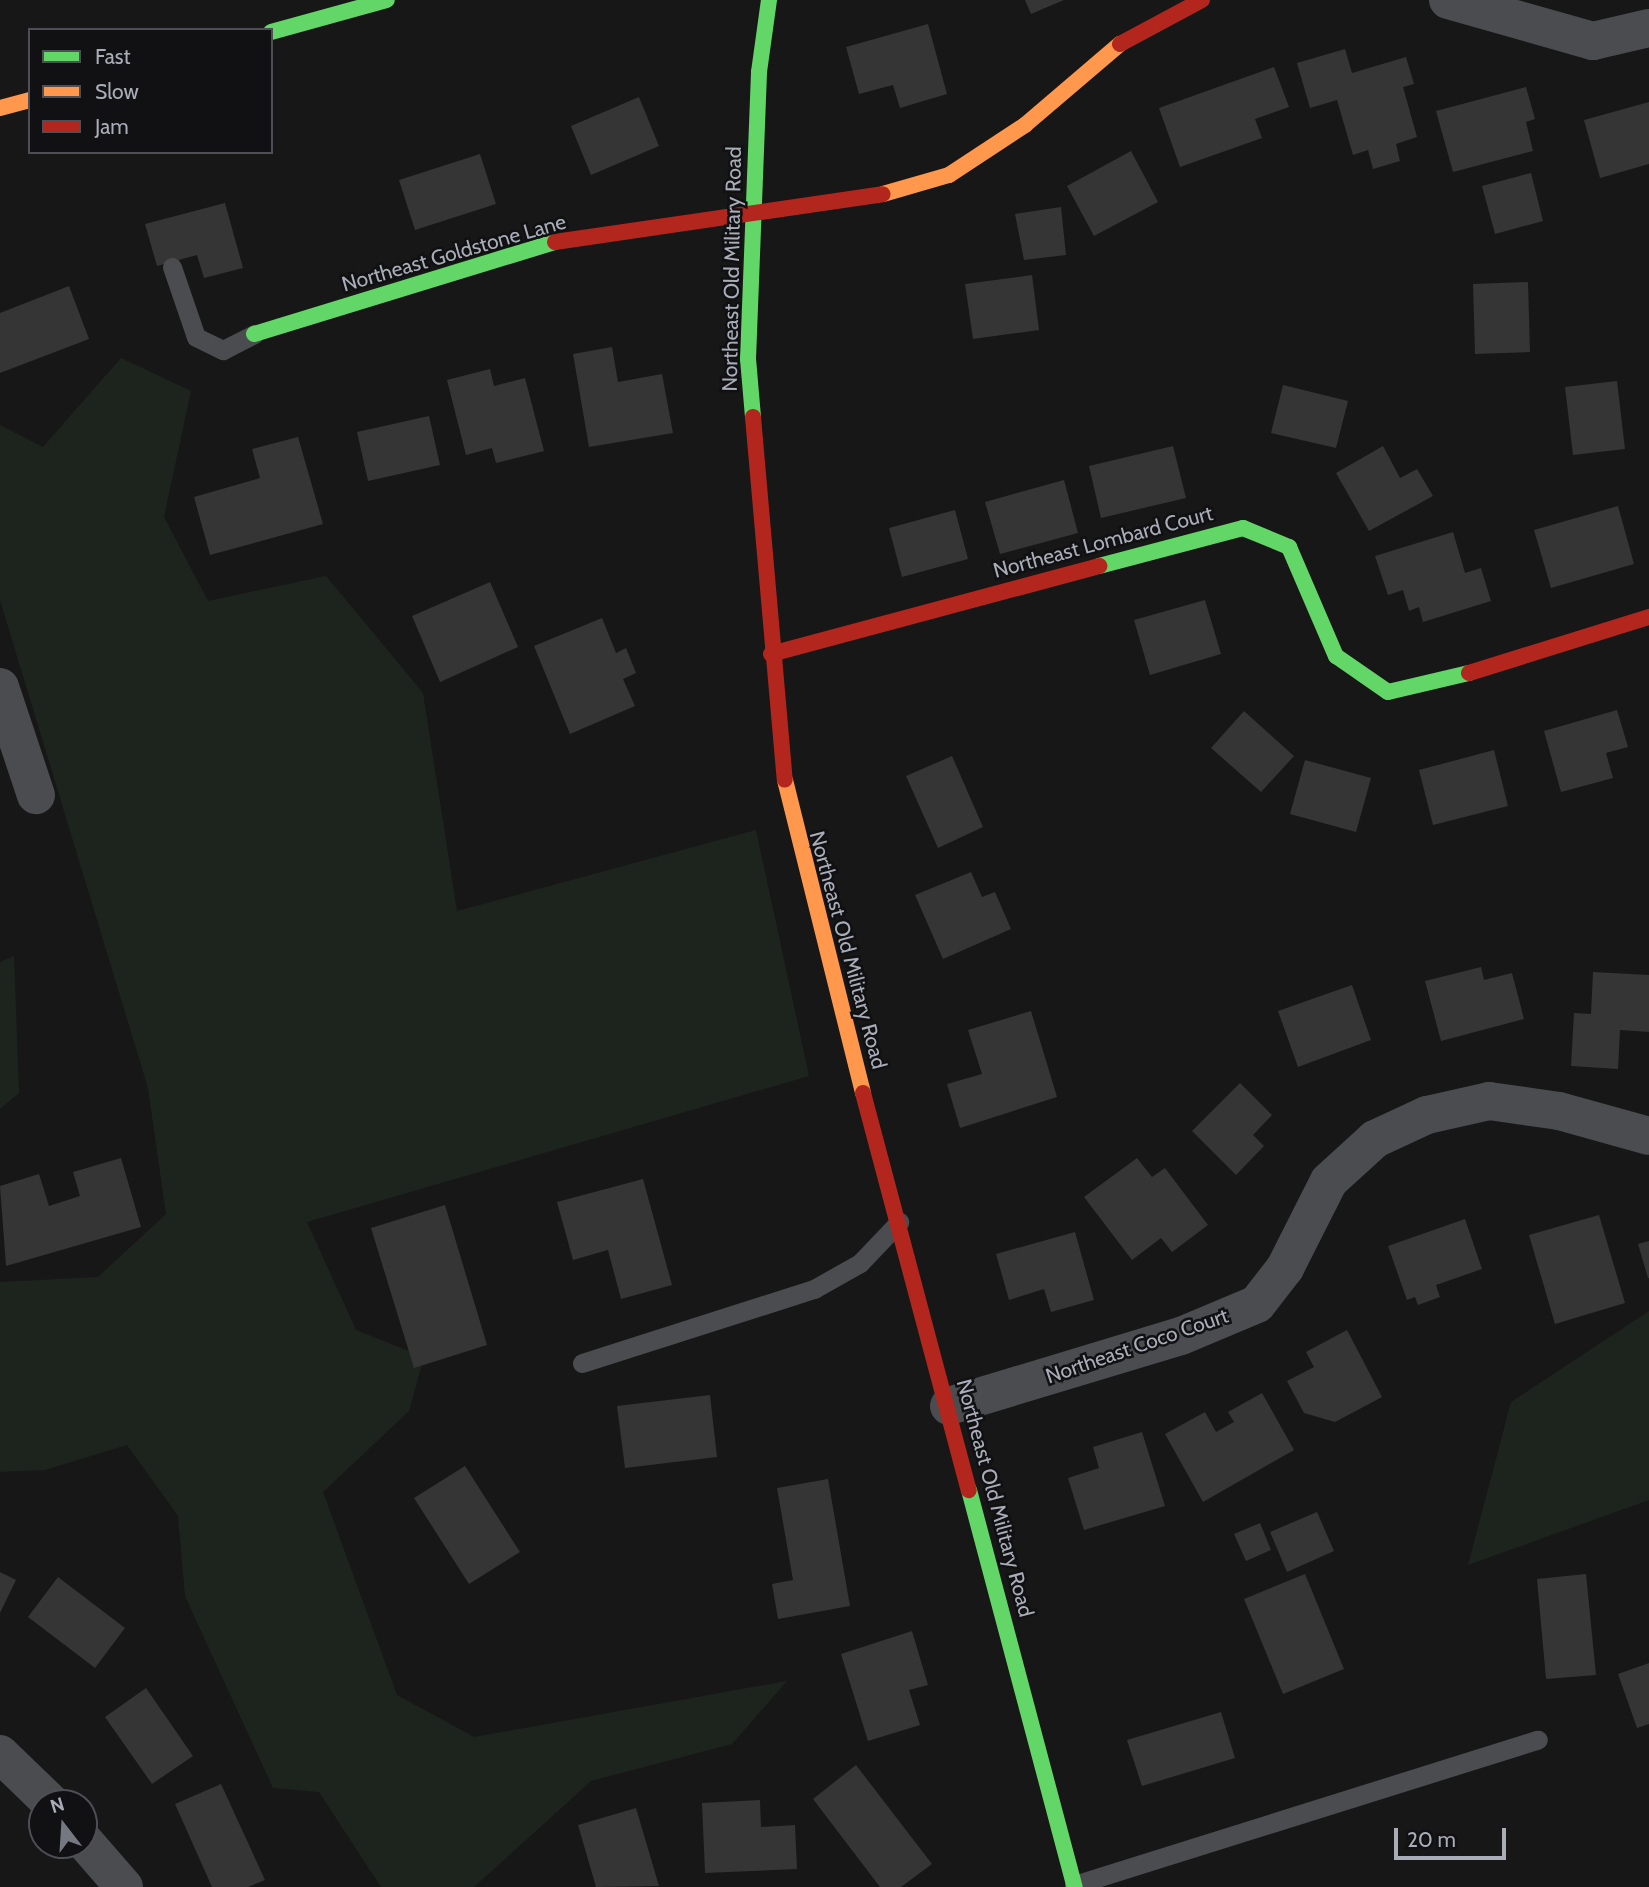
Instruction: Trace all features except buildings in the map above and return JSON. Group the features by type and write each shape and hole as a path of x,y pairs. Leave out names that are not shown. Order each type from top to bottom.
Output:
{"street":[{"path":"273,31 387,0"},
{"name":"Northeast Old Military Road","path":"769,0 752,214 748,359 771,654 788,806 949,1406 1072,1886"},
{"name":"Northeast Goldstone Lane","path":"254,334 560,241 892,194 949,175 1025,125 1081,72 1134,34 1202,0"},
{"path":"1448,0 1593,41 1649,28"},
{"path":"0,108 28,101"},
{"name":"Northeast Lombard Court","path":"771,654 1243,528 1289,547 1336,656 1388,692 1433,684 1649,617"},
{"path":"0,687 36,795"},
{"name":"Northeast Coco Court","path":"949,1406 1181,1336 1257,1304 1285,1268 1329,1181 1375,1139 1427,1115 1489,1101 1559,1111 1649,1136"},
{"path":"0,1754 36,1789"},
{"path":"98,1857 124,1887"}],"lane":[{"path":"173,267 196,337 223,350 254,334"},
{"path":"582,1363 814,1289 860,1263 900,1221"},
{"path":"1072,1886 1538,1740"}],"shaded area":[{"path":"121,358 191,391 164,517 208,601 326,576 423,693 457,911 756,830 809,1076 307,1222 356,1330 424,1357 409,1411 323,1492 397,1695 474,1737 787,1681 732,1744 591,1781 474,1887 381,1887 319,1792 273,1788 185,1596 178,1516 127,1445 45,1470 0,1472 0,1282 98,1277 166,1214 148,1088 0,600 0,425 43,447"},
{"path":"14,956 19,1093 0,1109 0,962"},
{"path":"1649,1311 1649,1500 1468,1565 1511,1402"}],"traffic: fast":[{"path":"273,31 387,0"},
{"path":"753,417 748,359 759,72 769,0"},
{"path":"254,334 555,242"},
{"path":"1099,566 1243,528 1289,547 1336,656 1388,692 1469,673"},
{"path":"969,1490 1075,1887"}],"traffic: slow":[{"path":"883,194 949,175 1025,125 1120,44"},
{"path":"0,108 28,101"},
{"path":"785,780 863,1093"}],"traffic: jam":[{"path":"1120,44 1202,0"},
{"path":"555,242 883,194"},
{"path":"753,417 785,780"},
{"path":"771,654 1099,566"},
{"path":"1469,673 1649,617"},
{"path":"863,1093 969,1490"}]}
